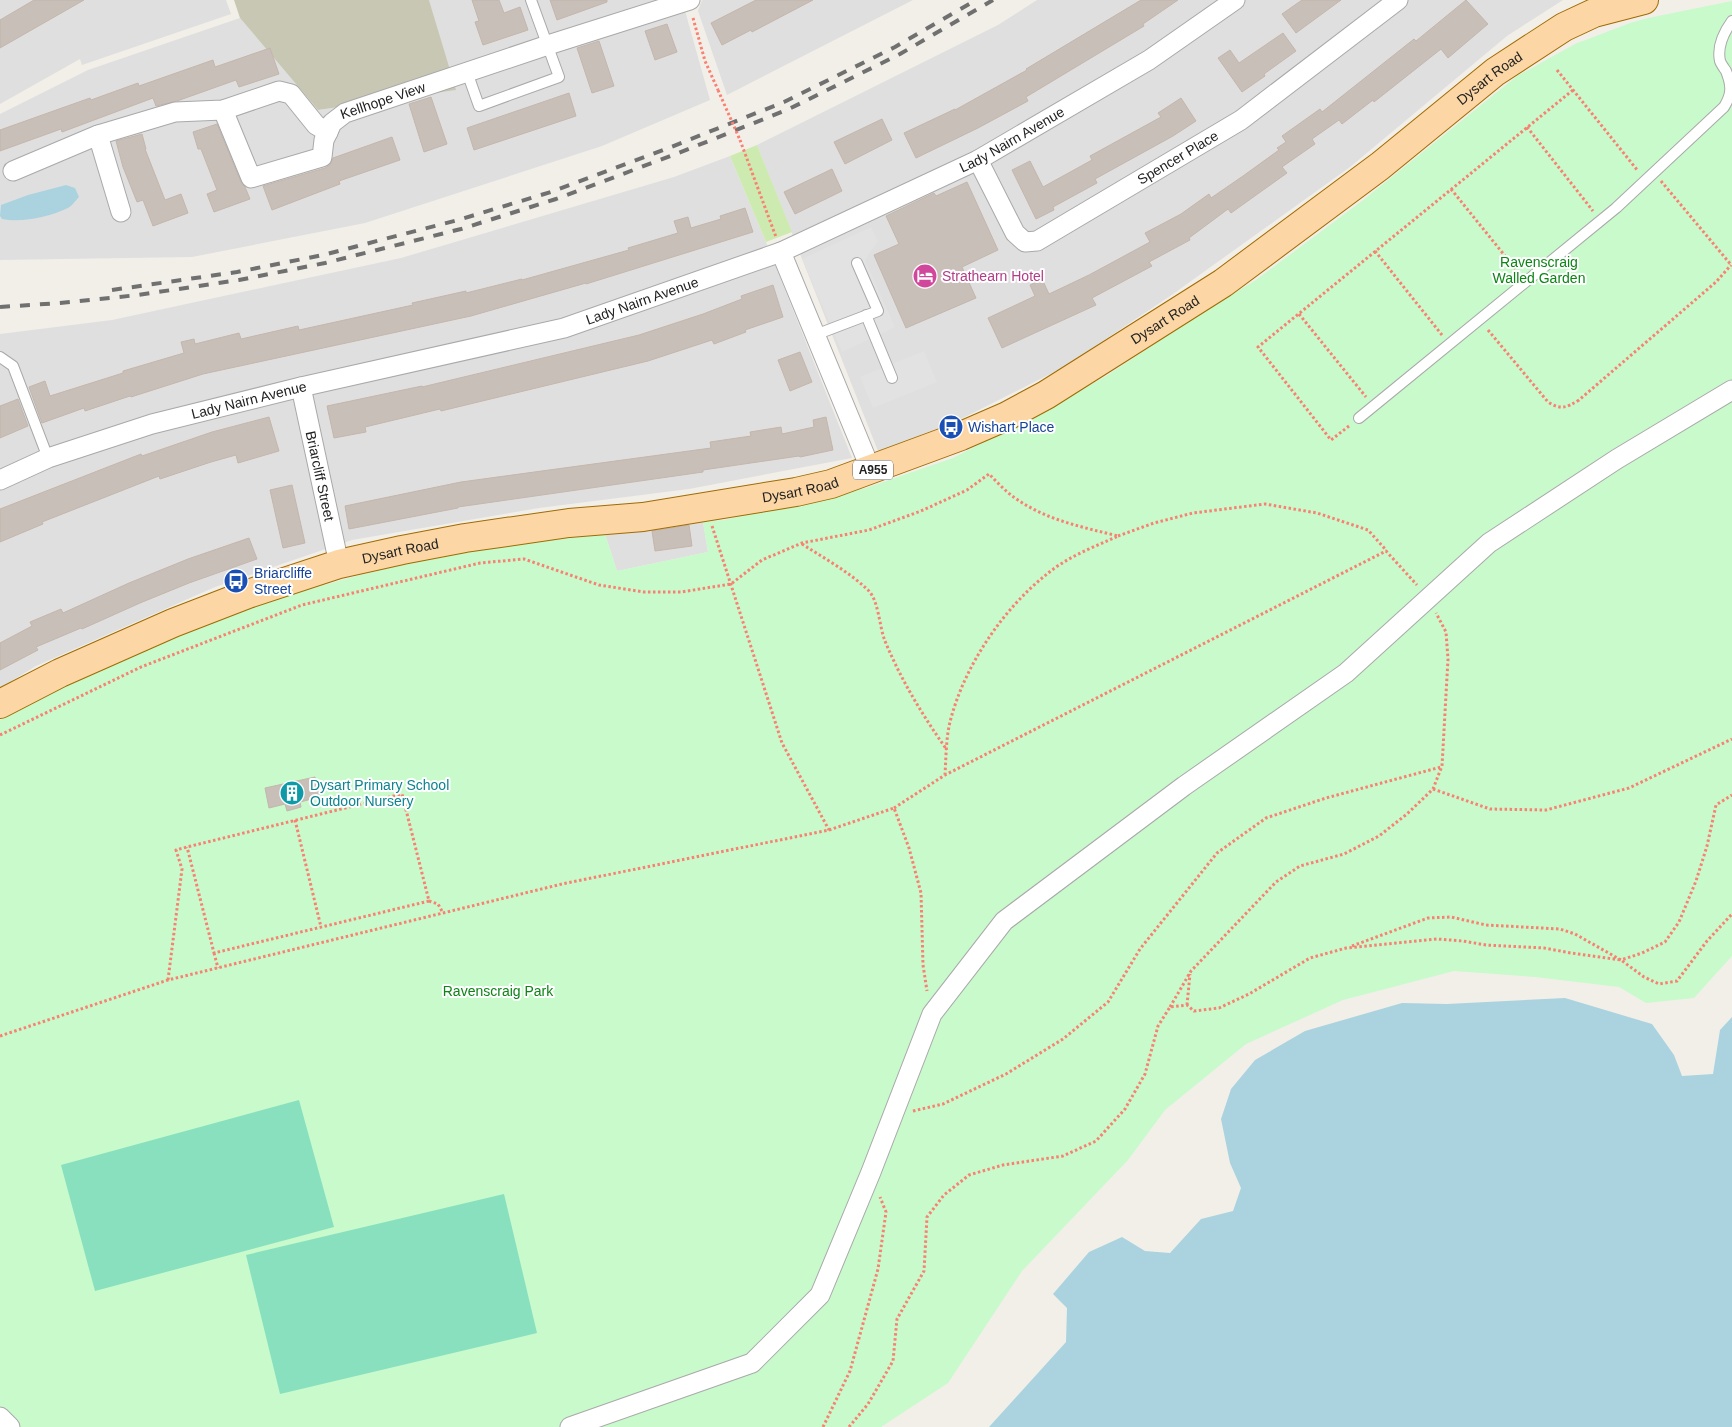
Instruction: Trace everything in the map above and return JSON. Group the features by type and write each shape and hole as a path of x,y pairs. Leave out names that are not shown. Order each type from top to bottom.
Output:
{"main road":[{"name":"Dysart Road","path":"0,704 60,673 173,623 248,594 339,564 465,538 570,523 643,517 831,484 961,436 1046,396 1223,283 1380,166 1495,72 1564,27 1594,13 1644,0"}],"street":[{"name":"Lady Nairn Avenue","path":"0,480 48,458 152,424 301,387 564,328 781,252 978,160 1149,60 1234,0"},
{"name":"Spencer Place","path":"978,160 1014,233 1025,242 1037,242 1241,120 1398,0"},
{"name":"Kellhope View","path":"13,172 98,135 176,112 223,110 278,91 291,94 316,125 328,132 332,123 345,113 548,45 692,9"},
{"path":"223,110 251,178 322,157 324,140 328,132"},
{"path":"98,135 121,212"},
{"path":"781,252 871,470"},
{"name":"Briarcliff Street","path":"301,387 339,564"},
{"path":"570,1427 752,1363 820,1295 871,1172 932,1014 1004,921 1184,786 1346,673 1490,543 1617,459 1732,390"},
{"path":"0,1418 10,1427"}],"lane":[{"path":"467,72 479,106 559,77 531,0"},
{"path":"1359,418 1601,221 1724,107 1731,98 1732,88 1720,61 1720,46 1725,30 1732,21"},
{"path":"815,335 878,311 858,263"},
{"path":"866,315 892,378"},
{"path":"0,357 13,366 48,458"}],"path":[{"path":"692,9 706,60 740,140 781,252"},
{"path":"1557,70 1646,181"},
{"path":"1359,418 1331,440 1258,347 1573,90"},
{"path":"1527,127 1601,221"},
{"path":"1479,320 1548,402 1556,407 1563,407 1579,400 1716,282 1731,266 1654,173"},
{"path":"1451,189 1526,282"},
{"path":"1375,251 1449,345"},
{"path":"1299,314 1373,406"},
{"path":"0,735 141,667 302,606 480,563 524,559 600,585 644,592 681,592 731,584 762,560 802,543 868,530 921,511 967,490 989,474 1014,498 1045,516 1118,536"},
{"path":"849,1427 868,1404 893,1361 897,1320 924,1271 927,1217 944,1195 969,1175 1003,1165 1063,1156 1096,1141 1125,1109 1145,1074 1158,1026 1191,971 1276,882 1300,866 1344,854 1378,836 1407,814 1433,789 1442,766 1448,660 1446,632 1428,598 1368,530 1317,513 1265,504 1193,513 1154,523 1118,536 1078,555 1048,573 1016,602 990,636 968,671 950,722 945,775"},
{"path":"706,507 782,743 829,830"},
{"path":"802,543 839,567 869,592 878,614 884,639 916,704 947,750"},
{"path":"0,1036 168,980 562,884 829,830 894,808 945,775 1386,551"},
{"path":"1433,789 1490,809 1546,810 1629,788 1732,739"},
{"path":"893,1116 943,1104 1006,1074 1063,1039 1108,1002 1140,948 1217,853 1266,818 1326,798 1442,766"},
{"path":"168,980 182,869 176,850 402,794 429,901"},
{"path":"1346,948 1437,939 1486,945 1544,948 1621,960 1642,954 1665,942 1678,922 1696,881 1707,846 1716,805 1732,795"},
{"path":"894,808 909,848 921,893 922,965 932,1014"},
{"path":"295,820 320,927"},
{"path":"187,847 218,968"},
{"path":"214,954 429,901 438,904 443,913"},
{"path":"1170,1007 1186,1005 1194,1011 1219,1008 1248,994 1310,958 1346,948 1428,918 1451,918 1486,925 1560,929 1575,934 1621,960 1644,977 1659,984 1677,981 1707,941 1732,914"},
{"path":"1186,1005 1191,971"},
{"path":"823,1427 850,1371 878,1269 886,1212 871,1172"}],"shaded area":[{"path":"0,0 226,0 231,14 82,65 80,59 0,104"},
{"path":"234,0 429,0 456,90 318,110 240,18"},
{"path":"429,0 682,0 710,100 602,146 365,223 192,257 0,260 0,114 88,70 240,18 318,110 455,90"},
{"path":"702,0 913,0 727,95 698,11"},
{"path":"1037,0 1563,0 1507,36 1350,167 1173,294 1064,367 955,422 878,451 757,145 998,25"},
{"path":"730,156 852,458 689,489 539,508 352,540 215,587 36,666 0,688 0,334 112,320 401,258 674,177"},
{"path":"871,227 878,241 865,260 895,327 842,352 802,259"},
{"path":"924,351 937,382 873,408 860,377"},
{"path":"703,522 708,552 617,571 605,534"}],"green space":[{"name":"Ravenscraig Park","path":"1732,1 1732,956 1694,998 1646,1003 1619,987 1535,977 1454,971 1343,1000 1246,1044 1165,1110 1128,1160 1022,1271 948,1383 881,1427 0,1427 0,720 63,687 182,634 264,604 347,579 475,550 605,534 617,571 708,552 703,522 724,520 866,488 953,458 1106,376 1206,310 1256,280 1362,201 1517,76 1575,44 1630,23"},
{"path":"757,145 792,232 766,242 730,156"},
{"path":"299,1100 334,1227 95,1291 61,1165"},
{"path":"504,1194 537,1333 280,1394 246,1255"}],"water":[{"path":"66,185 75,188 79,197 68,208 27,220 2,219 0,216 1,205 28,195"},
{"path":"1565,998 1652,1024 1674,1055 1682,1076 1713,1074 1720,1030 1732,1017 1732,1427 989,1427 1066,1342 1067,1308 1053,1294 1089,1252 1122,1237 1145,1251 1170,1253 1201,1219 1233,1211 1241,1188 1230,1163 1221,1119 1231,1089 1255,1060 1305,1031 1402,1003 1447,1004"}],"building":[{"path":"34,0 84,0 0,48 0,20"},
{"path":"472,0 499,0 504,13 520,7 528,30 483,45 475,22 479,21"},
{"path":"550,0 607,0 607,2 557,20"},
{"path":"756,0 813,0 752,32 751,30 722,45 711,23"},
{"path":"1141,0 1178,0 1143,24 1144,26 1026,97 1028,101 916,158 904,133 955,110 1027,70"},
{"path":"1302,0 1341,0 1296,33 1282,14"},
{"path":"1466,0 1488,24 1448,58 1441,49 1374,102 1373,100 1342,124 1339,120 1312,139 1315,144 1282,167 1287,173 1231,213 1228,209 1189,238 1190,240 1149,262 1152,266 1092,298 1096,305 1002,348 988,318 1035,296 1030,285 1042,279 1049,294 1150,242 1145,233 1181,214 1209,194 1211,198 1279,150 1277,148 1286,142 1282,136 1320,109 1322,112 1414,39 1416,41"},
{"path":"667,24 677,52 655,60 645,31"},
{"path":"1283,33 1296,51 1242,92 1218,58 1230,50 1239,63"},
{"path":"599,41 614,86 592,93 577,48"},
{"path":"270,48 279,74 239,87 236,80 177,101 156,106 153,98 62,132 61,129 0,151 0,130 90,98 91,100 138,83 139,86 213,60 215,67"},
{"path":"569,93 576,116 474,150 467,128"},
{"path":"431,97 447,144 424,152 409,104"},
{"path":"1181,98 1196,121 1173,136 1095,179 1097,183 1053,207 1054,210 1036,219 1012,170 1030,161 1043,187 1092,160 1090,156 1161,117 1158,113"},
{"path":"882,119 892,140 845,164 834,142"},
{"path":"217,124 250,199 214,212 207,194 217,190 201,149 198,149 193,132"},
{"path":"142,134 145,149 165,200 181,194 188,213 153,226 143,200 137,202 123,167 116,141"},
{"path":"392,137 400,160 339,181 340,184 272,210 263,186 325,168 330,165 333,158"},
{"path":"832,169 842,191 795,214 784,192"},
{"path":"967,182 998,250 962,267 976,298 906,328 874,255 899,244 886,216 934,193 936,196"},
{"path":"745,208 753,232 586,284 471,316 203,374 85,411 84,408 42,423 29,387 45,381 50,396 184,353 181,342 194,339 195,344 239,333 241,339 298,326 299,330 413,305 412,303 522,280 629,250 628,248 678,233 674,221 688,217 691,228 721,219 720,216"},
{"path":"773,285 783,317 745,330 746,332 714,344 712,340 648,361 441,411 440,409 365,427 366,432 334,438 327,406 422,387 639,335 703,314 742,299 741,296"},
{"path":"800,352 812,382 790,391 778,360"},
{"path":"18,399 28,426 0,438 0,406"},
{"path":"269,417 279,451 238,463 236,455 160,479 159,476 42,522 43,524 0,542 0,509 141,454 142,456 212,432"},
{"path":"826,417 833,450 800,457 703,470 703,472 458,507 349,529 345,506 461,482 711,448 710,442 751,436 750,432 781,427 782,434 814,427 813,420"},
{"path":"292,485 305,543 283,548 270,490"},
{"path":"689,525 692,546 655,551 652,531"},
{"path":"249,538 257,559 189,583 36,647 38,650 0,670 0,643 32,626 30,622 61,609 63,613 188,559"},
{"name":"Dysart Primary School Outdoor Nursery","path":"315,777 320,797 300,802 301,807 287,811 285,804 269,808 265,788"}],"railway":[{"path":"112,290 237,272 323,255 458,220 551,192 784,102 895,47 976,0"},
{"path":"0,307 138,295 239,280 325,263 461,229 556,199 789,109 900,54 993,0"}],"place":[{"name":"Strathearn Hotel","path":"925,276"},
{"name":"Wishart Place","path":"951,427"},
{"name":"Briarcliffe Street","path":"236,581"},
{"name":"Dysart Primary School Outdoor Nursery","path":"292,793"}],"park label":[{"name":"Ravenscraig Walled Garden","path":"1539,270"}]}
